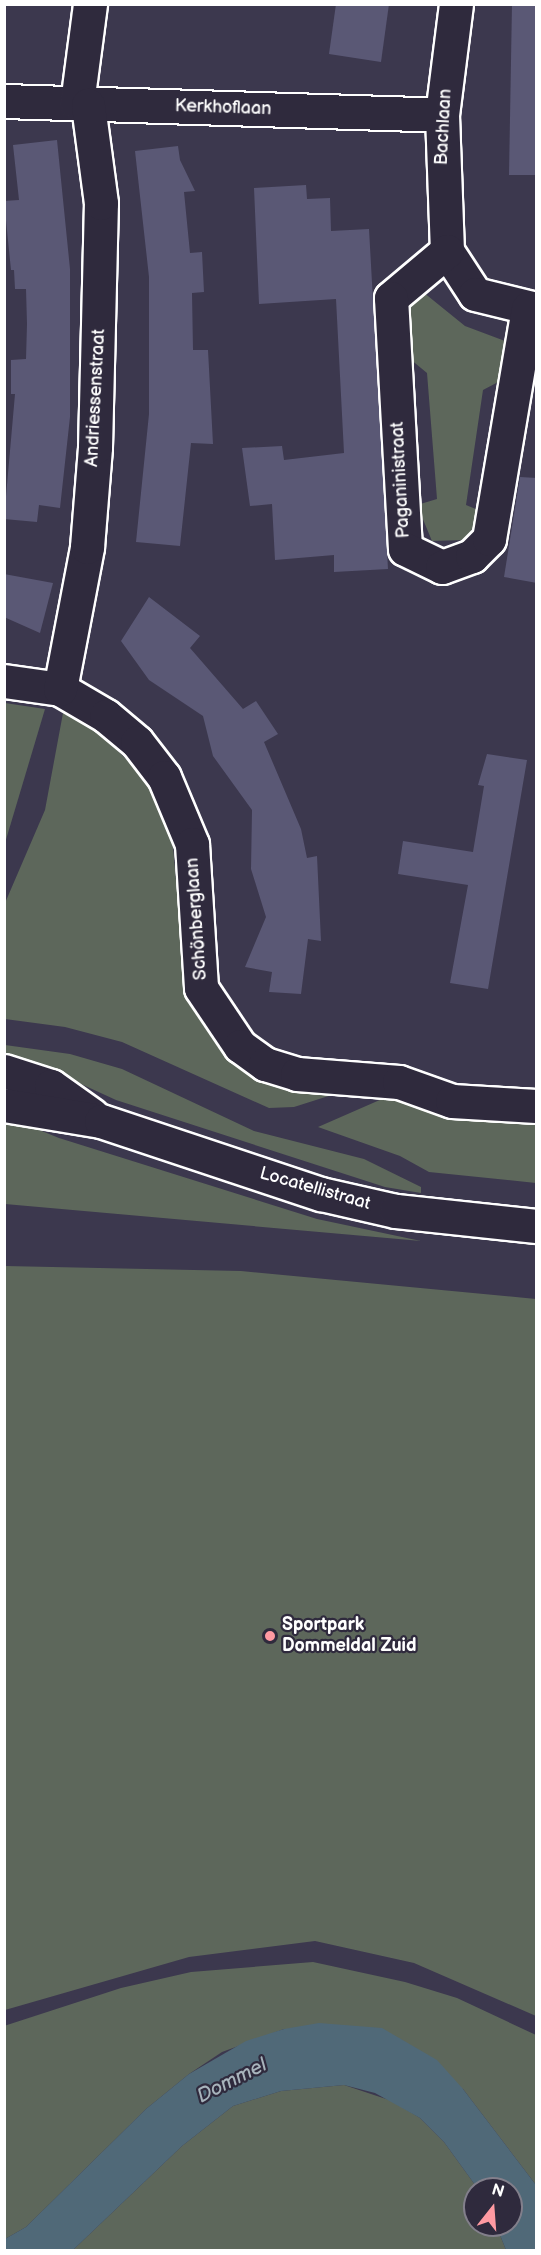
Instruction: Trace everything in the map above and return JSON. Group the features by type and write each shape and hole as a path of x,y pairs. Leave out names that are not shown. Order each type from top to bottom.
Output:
{"street":[{"name":"Andriessenstraat","path":"60,689 87,547 95,447 101,203 82,104 90,4"},
{"name":"Bachlaan","path":"447,251 442,115 456,4"},
{"name":"Kerkhoflaan","path":"4,101 442,115"},
{"path":"447,251 475,294 532,309"},
{"name":"Paganinistraat","path":"447,251 391,298 405,549 442,567 472,556 489,539 532,309"},
{"name":"Schönberglaan","path":"4,681 60,689 106,716 137,742 164,777 192,844 201,988 240,1046 265,1064 297,1074 399,1082 452,1101 537,1106"},
{"name":"Locatellistraat","path":"4,1071 51,1086 101,1121"},
{"name":"Locatellistraat","path":"4,1105 101,1121 321,1194 396,1211 537,1226"}],"green space":[{"path":"423,292 465,326 505,341 502,380 483,390 466,505 483,512 465,540 432,541 417,505 437,499 427,373 404,354 410,307"},
{"path":"4,703 45,709 5,843"},
{"path":"63,713 98,731 153,786 173,847 186,990 206,1029 225,1050 338,1093 294,1107 269,1108 122,1042 65,1027 5,1019 5,903 45,810"},
{"path":"5,1045 70,1054 122,1069 254,1131 364,1159 421,1187 421,1193 385,1187 116,1100 68,1078 5,1058"},
{"path":"398,1092 418,1107 460,1114 536,1118 536,1183 429,1172 400,1156 318,1127"},
{"path":"5,1116 59,1138 317,1219 421,1241 5,1204"},
{"name":"Sportpark Dommeldal Zuid","path":"5,1266 241,1271 536,1299 536,2016 414,1963 315,1941 189,1957 5,2010"},
{"path":"313,1962 405,1982 457,1998 536,2035 536,2185 463,2089 284,2029 222,2052 189,2074 146,2109 26,2227 5,2239 4,2026 121,1988 191,1972"},
{"path":"344,2085 392,2101 420,2118 444,2142 469,2177 463,2177 463,2237 501,2237 506,2250 73,2250 182,2146 233,2106 281,2091"}],"water":[{"name":"Dommel","path":"319,2023 382,2028 437,2060 463,2089 536,2185 536,2250 506,2250 501,2237 523,2237 523,2177 469,2177 444,2142 420,2118 375,2093 344,2085 281,2091 233,2106 182,2146 73,2250 5,2250 5,2239 26,2227 146,2109 189,2074 246,2041 284,2029"}],"building":[{"path":"336,4 389,4 381,62 329,54"},
{"path":"512,4 537,4 537,175 509,175"},
{"path":"57,140 70,269 70,417 60,508 39,505 37,522 4,519 15,394 11,394 11,360 26,359 27,324 26,289 15,289 14,270 11,270 4,201 19,200 13,145"},
{"path":"178,146 180,160 195,191 184,192 190,253 202,252 204,292 192,293 193,350 208,350 213,444 191,443 180,546 136,542 149,414 149,277 135,151"},
{"path":"306,185 307,199 330,198 331,231 369,229 388,569 334,572 334,555 275,560 272,504 250,506 242,448 282,446 284,460 344,453 336,299 259,304 254,188"},
{"path":"520,477 537,478 537,583 504,577"},
{"path":"4,574 53,583 40,633 4,617"},
{"path":"149,597 200,636 190,648 243,709 256,701 278,734 264,742 301,829 307,858 317,856 321,941 308,939 301,994 269,992 272,972 245,967 266,917 251,869 252,810 213,756 203,716 149,680 121,641"},
{"path":"487,754 527,760 488,989 450,983 468,885 398,874 403,841 473,852 484,786 478,785"}],"place":[{"name":"Sportpark Dommeldal Zuid","path":"270,1636"}]}
